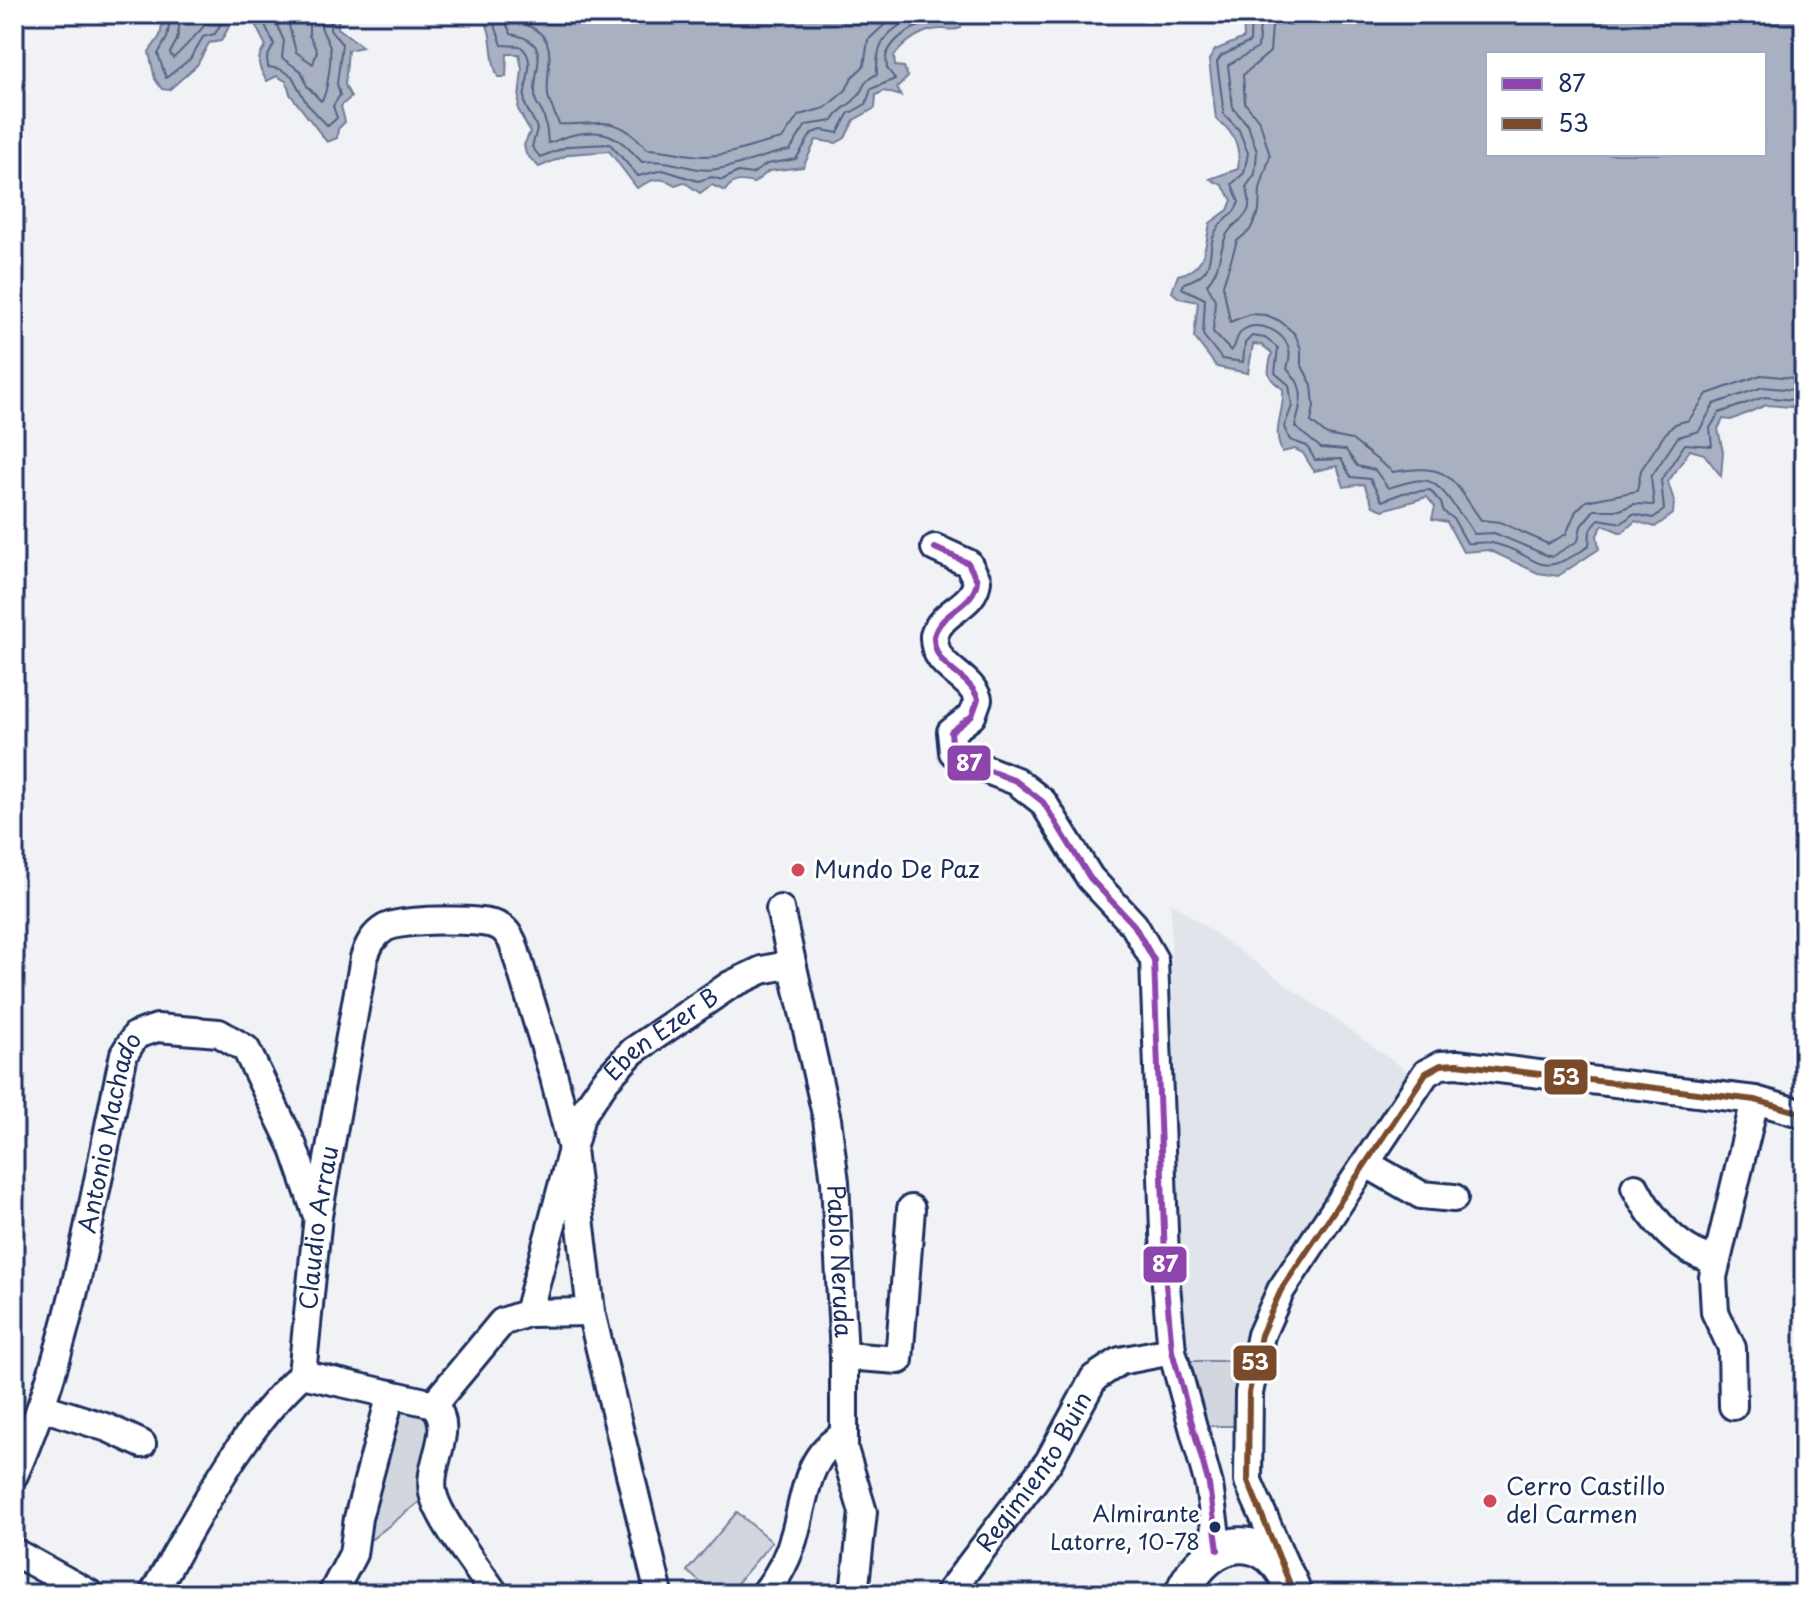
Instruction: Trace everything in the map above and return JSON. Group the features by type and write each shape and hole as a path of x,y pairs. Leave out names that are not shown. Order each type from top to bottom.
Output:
{"main road":[{"path":"1182,1594 1199,1563 1218,1550 1237,1545 1261,1550 1291,1584"}],"street":[{"path":"935,548 968,563 977,580 971,598 944,617 934,636 940,660 972,688 978,699 972,716 951,732 953,752 964,761 1016,781 1043,802 1090,878 1134,925 1154,960 1166,1285 1172,1351 1209,1485 1218,1550"},
{"name":"Pablo Neruda","path":"780,909 832,1151 844,1356 843,1436 847,1462 863,1512 854,1594"},
{"name":"Claudio Arrau","path":"302,1374 318,1216 370,943 387,927 402,922 487,923"},
{"name":"Eben Ezer B","path":"487,923 505,930 513,943 554,1077 572,1149 591,1312 659,1594"},
{"name":"Eben Ezer B","path":"528,1313 581,1116 606,1080 633,1051 730,985 762,970 792,964"},
{"name":"Antonio Machado","path":"14,1475 42,1407 60,1347 124,1054 136,1035 157,1028 219,1033 246,1049 293,1146 318,1216"},
{"path":"1291,1584 1248,1481 1249,1393 1270,1310 1420,1080 1433,1069 1449,1064 1755,1100 1804,1114"},
{"path":"1733,1406 1732,1348 1715,1312 1713,1277 1755,1100"},
{"path":"1367,1164 1421,1195 1454,1198"},
{"path":"1635,1187 1646,1209 1686,1249 1699,1257 1717,1260"},
{"path":"844,1356 899,1360 911,1209"},
{"path":"434,1404 502,1322 528,1313 591,1312"},
{"name":"Regimiento Buin","path":"948,1594 1049,1461 1094,1378 1120,1361 1172,1351"},
{"path":"153,1594 222,1476 278,1396 302,1374 434,1404"},
{"path":"332,1594 353,1554 358,1518 391,1394"},
{"path":"434,1404 444,1426 433,1475 435,1500 495,1594"},
{"path":"42,1407 108,1428 142,1444"},
{"path":"764,1594 790,1550 802,1496 812,1470 826,1449 843,1436"},
{"path":"1209,1485 1248,1481"},
{"path":"14,1552 90,1594"}],"shaded area":[{"path":"1171,902 1410,1073 1260,1310 1242,1361 1236,1426 1206,1426 1187,1361 1172,1254"},
{"path":"1187,1361 1242,1361 1236,1426 1206,1426"},
{"path":"392,1406 431,1415 423,1499 372,1539 363,1533"},
{"path":"737,1512 772,1542 728,1594 714,1594 687,1571"}],"water":[{"path":"164,14 339,14 338,28 363,47 348,50 345,85 351,97 341,106 345,122 338,129 337,138 327,142 290,94 287,82 277,76 267,81 259,63 266,46 251,16 235,16 221,41 209,43 197,65 169,90 162,89 155,79 149,52 160,36"},
{"path":"481,14 962,14 961,28 928,31 903,46 894,56 895,66 904,67 908,77 897,88 901,96 884,91 876,95 875,108 854,120 845,138 836,143 816,140 803,167 769,171 754,183 737,181 725,191 712,185 700,193 684,182 675,185 660,180 637,188 609,151 570,154 539,167 526,154 524,145 530,132 518,109 522,69 519,54 507,54 506,77 498,77 489,30"},
{"path":"1243,14 1804,14 1804,408 1766,405 1731,420 1723,419 1718,429 1723,452 1721,476 1704,454 1690,450 1668,482 1674,501 1673,514 1655,527 1635,521 1622,533 1603,525 1597,535 1599,549 1558,576 1538,573 1489,550 1463,552 1447,522 1432,519 1435,507 1427,497 1383,510 1373,506 1364,484 1344,487 1337,466 1314,471 1303,453 1295,449 1282,452 1278,428 1283,389 1269,374 1272,353 1262,345 1253,344 1248,373 1217,367 1194,337 1198,302 1179,298 1172,292 1178,275 1199,263 1210,223 1228,210 1232,200 1222,185 1210,179 1238,169 1237,147 1232,135 1216,119 1209,60 1215,50 1244,38"}],"transit line":[{"name":"87","path":"935,548 968,563 977,580 970,596 943,620 934,636 939,656 967,683 978,699 972,716 951,732 953,752 964,761 1016,781 1043,802 1090,878 1134,925 1154,960 1166,1285 1172,1351 1209,1485 1218,1550"},
{"name":"53","path":"1294,1594 1248,1481 1249,1393 1261,1335 1281,1290 1426,1073 1441,1065 1457,1064 1755,1100 1804,1114"}],"place":[{"name":"Mundo De Paz","path":"798,870"},
{"name":"Cerro Castillo del Carmen","path":"1490,1501"},
{"name":"Almirante Latorre, 10-78","path":"1215,1527"}]}
